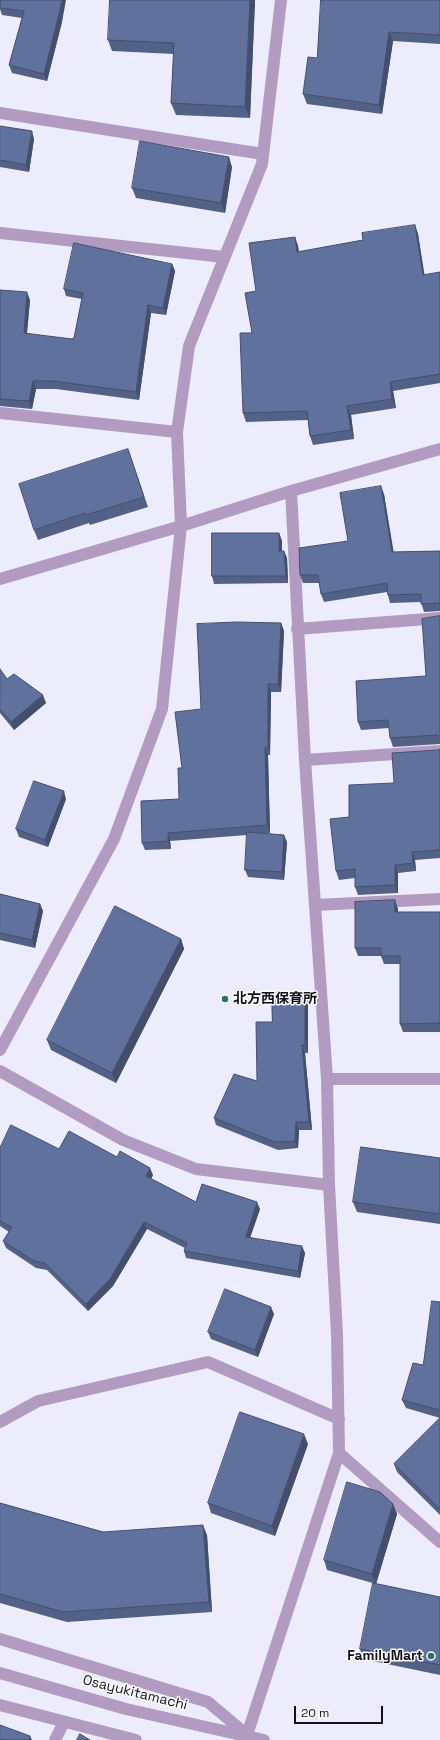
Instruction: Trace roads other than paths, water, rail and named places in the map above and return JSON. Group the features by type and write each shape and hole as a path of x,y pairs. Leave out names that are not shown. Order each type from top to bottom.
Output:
{"street":[{"path":"0,1050 114,839 162,709 181,526 177,432 189,346 262,164 282,0"},
{"path":"0,113 263,154"},
{"path":"0,233 224,257"},
{"path":"0,413 177,432"},
{"path":"0,579 181,526 291,491 440,449"},
{"path":"246,1735 339,1453 337,1334 329,1185 327,1079 305,760 291,491"},
{"path":"297,629 440,618"},
{"path":"305,760 440,751"},
{"path":"315,905 440,899"},
{"path":"0,1071 123,1140 196,1169 329,1185"},
{"path":"327,1079 440,1079"},
{"path":"0,1422 38,1401 208,1362 339,1419"},
{"path":"339,1453 440,1542"},
{"path":"0,1639 208,1702 246,1735"},
{"name":"Osayukitamachi","path":"0,1673 126,1709 264,1740"},
{"path":"0,1705 136,1740"},
{"path":"55,1740 64,1722"},
{"path":"231,1740 246,1735"}],"place":[{"name":"北方西保育所","path":"225,999"},
{"name":"FamilyMart","path":"431,1656"}]}
